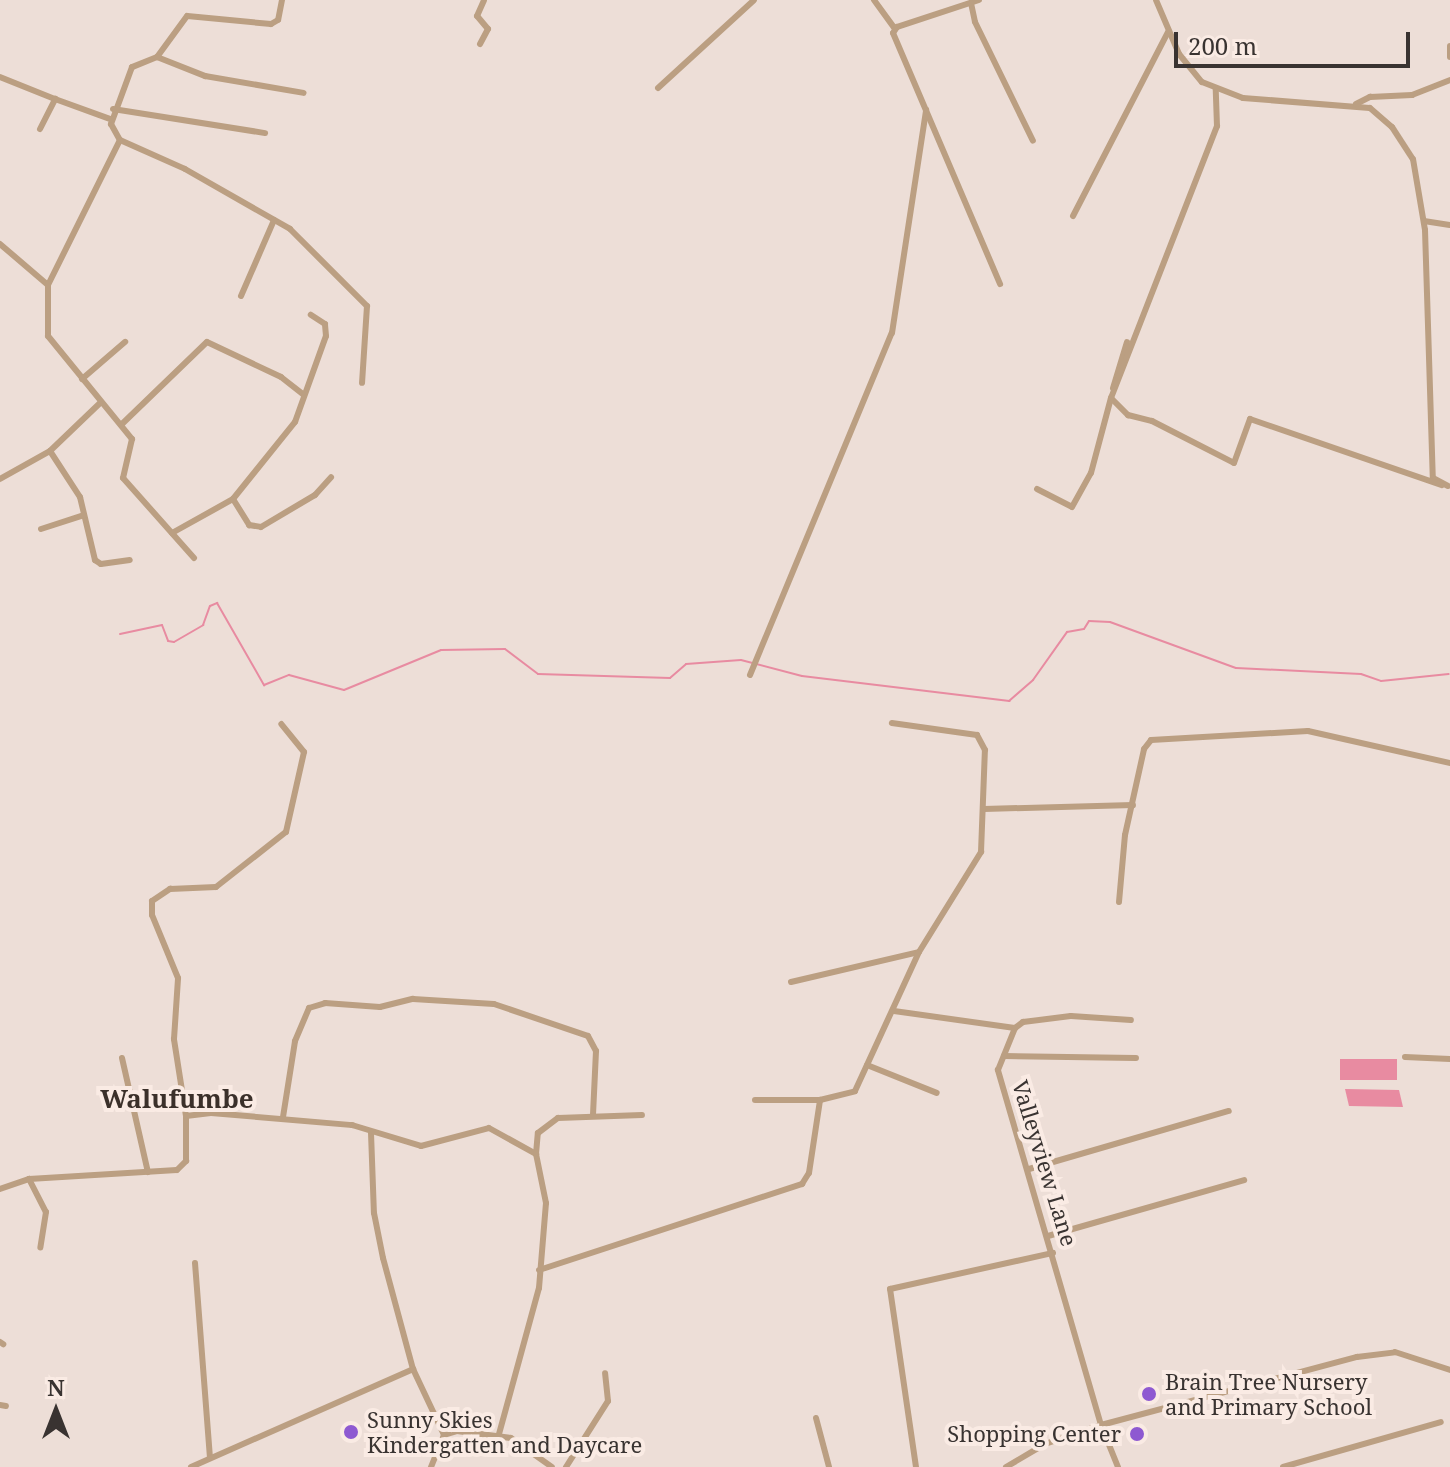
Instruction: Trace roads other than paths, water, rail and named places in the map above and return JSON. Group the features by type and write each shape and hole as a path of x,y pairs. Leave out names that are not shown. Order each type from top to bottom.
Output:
{"street":[{"path":"282,0 278,20 271,24 187,16 157,57 134,64 110,119 120,140 185,169 294,231 367,306 362,383"},
{"path":"480,44 488,31 477,16 484,0"},
{"path":"658,88 754,0"},
{"path":"874,0 895,29 1000,284"},
{"path":"1156,0 1168,32 1187,67 1216,89 1243,98 1356,104 1381,115 1413,159 1424,221 1433,478"},
{"path":"895,29 975,2 975,22 1033,141"},
{"path":"1073,216 1168,32"},
{"path":"1450,46 1450,57"},
{"path":"157,57 205,76 304,93"},
{"path":"0,77 110,119"},
{"path":"1356,104 1370,97 1421,92 1450,80"},
{"path":"1111,398 1217,126 1216,89"},
{"path":"40,129 55,99"},
{"path":"113,109 265,133"},
{"path":"750,675 892,333 926,110"},
{"path":"120,140 48,285 45,330 100,403 122,424 132,439 123,478 194,558"},
{"path":"241,296 274,220"},
{"path":"1424,221 1450,225"},
{"path":"0,244 48,285"},
{"path":"172,533 233,499 295,422 327,332 323,321 311,315"},
{"path":"82,379 125,342"},
{"path":"122,424 207,342 281,377 304,395"},
{"path":"1037,489 1072,507 1100,448 1114,373 1127,342"},
{"path":"1111,398 1128,415 1152,421 1234,463 1250,419 1426,483 1449,486"},
{"path":"0,479 50,451 100,403"},
{"path":"50,451 80,497 98,563 130,560"},
{"path":"233,499 249,525 261,527 315,495 331,477"},
{"path":"1426,483 1433,478"},
{"path":"1433,478 1449,486"},
{"path":"41,529 84,515"},
{"path":"755,1100 820,1100 850,1094 894,1011 919,952 981,852 985,750 977,735 892,723"},
{"path":"0,1189 29,1179 148,1172 184,1166 186,1116 174,1039 178,978 157,930 152,901 170,889 216,887 286,832 304,752 281,724"},
{"path":"1119,902 1144,749 1151,740 1308,731 1450,763"},
{"path":"984,809 1133,805"},
{"path":"791,982 919,952"},
{"path":"283,1117 295,1041 309,1008 325,1003 380,1007 413,999 494,1004 588,1036 596,1051 593,1115"},
{"path":"894,1011 1015,1028 1029,1020 1071,1016 1131,1020"},
{"name":"Valleyview Lane","path":"1015,1028 998,1070 1101,1425 1118,1467"},
{"path":"1004,1056 1136,1058"},
{"path":"1405,1057 1450,1059"},
{"path":"122,1058 148,1172"},
{"path":"867,1065 937,1093"},
{"path":"539,1270 802,1184 809,1173 820,1100"},
{"path":"1029,1169 1229,1111"},
{"path":"186,1116 233,1112 352,1125 371,1133 436,1146 489,1128 536,1154"},
{"path":"499,1434 536,1307 546,1193 536,1154 538,1133 549,1121 593,1115 642,1115"},
{"path":"371,1133 374,1213 413,1369 444,1435 431,1467"},
{"path":"29,1179 46,1212 40,1248"},
{"path":"1048,1236 1244,1180"},
{"path":"916,1467 890,1289 1053,1253"},
{"path":"195,1263 210,1456"},
{"path":"1006,1467 1045,1444 1101,1425 1375,1354 1401,1353 1450,1370"},
{"path":"191,1467 413,1369"},
{"path":"566,1467 608,1401 605,1373"},
{"path":"816,1418 829,1467"},
{"path":"1283,1467 1441,1422"},
{"path":"444,1435 499,1434 522,1443 552,1467"},
{"path":"1322,1456 1326,1467"}],"waterway":[{"path":"120,634 162,625 168,641 174,642 203,625 210,606 217,603 264,685 289,675 344,690 441,650 505,649 538,674 670,678 686,664 741,660 802,676 1009,701 1033,680 1067,632 1084,629 1089,621 1110,622 1236,668 1361,674 1381,681 1449,674"}],"place":[{"name":"Brain Tree Nursery and Primary School","path":"1149,1394"},
{"name":"Sunny Skies Kindergatten and Daycare","path":"351,1432"},
{"name":"Shopping Center","path":"1137,1434"}],"district":[{"name":"Walufumbe","path":"177,1099"}]}
